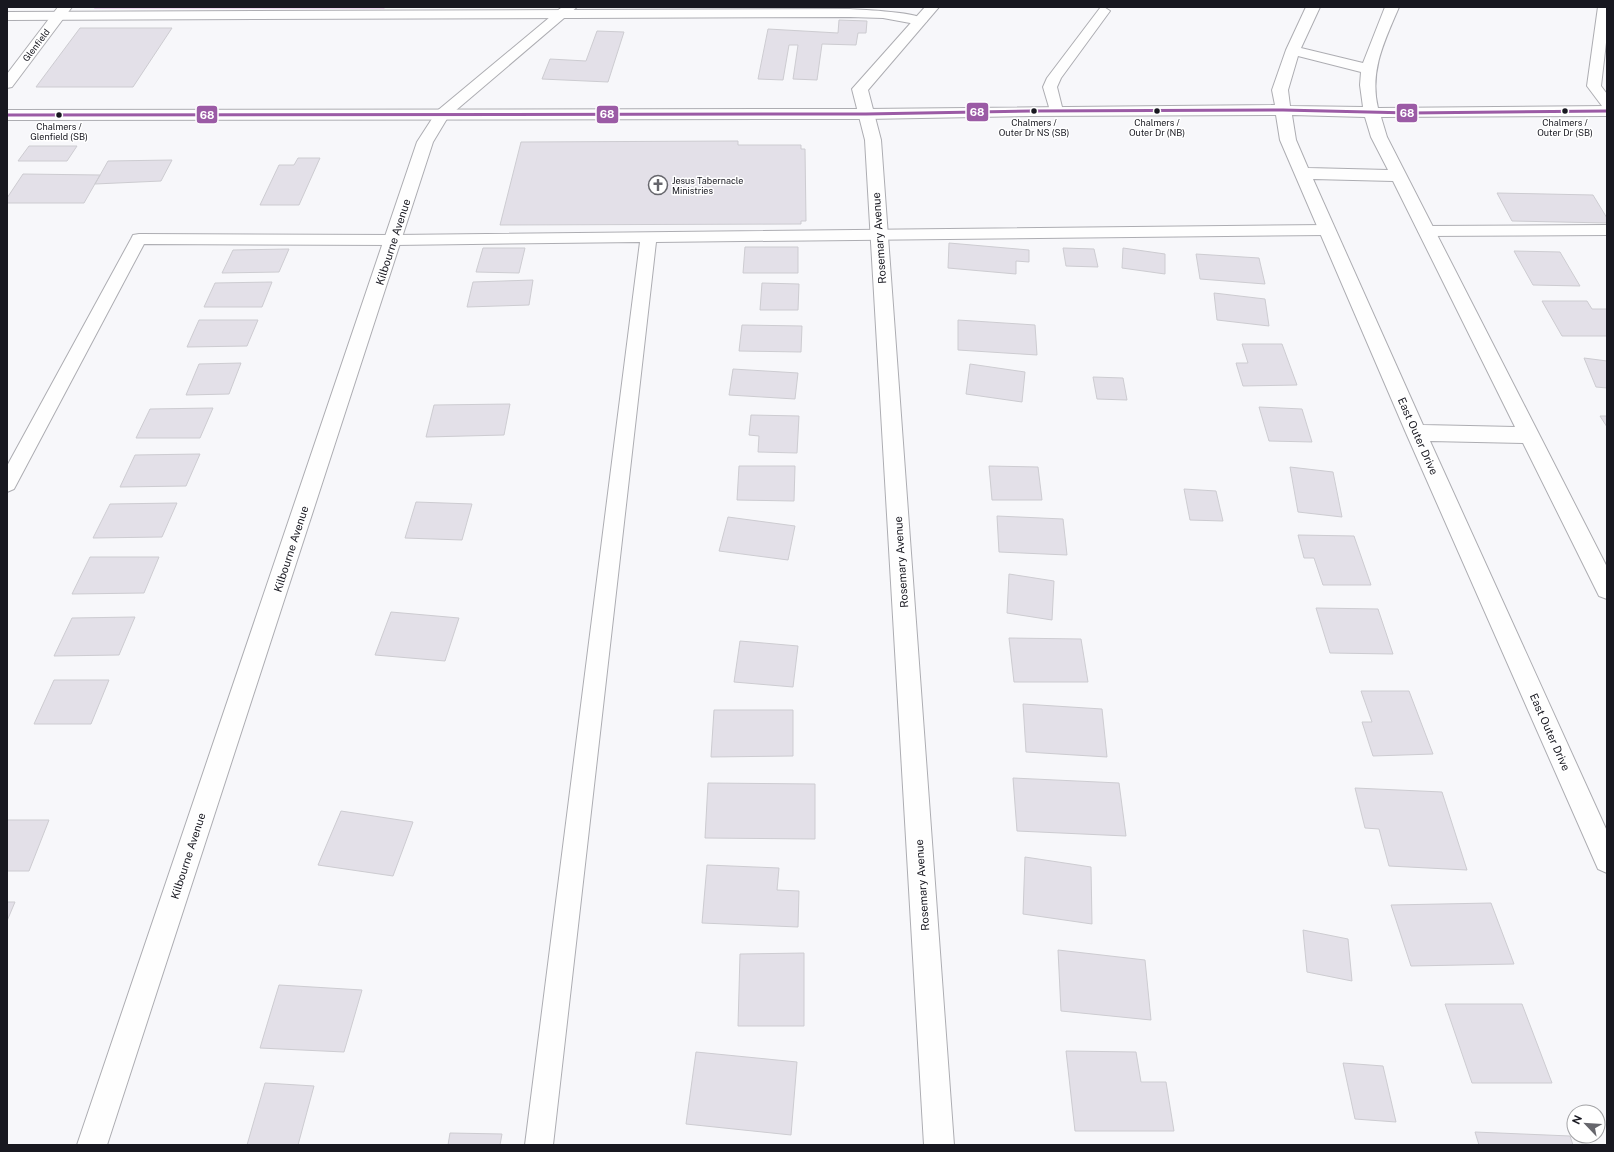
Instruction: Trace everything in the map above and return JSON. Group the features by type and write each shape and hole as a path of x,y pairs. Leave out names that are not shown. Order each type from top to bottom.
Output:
{"street":[{"name":"Rosemary Avenue","path":"932,7 860,89 873,140 939,1145"},
{"name":"East Outer Drive","path":"1313,7 1293,50 1280,90 1288,140 1416,433 1607,860"},
{"path":"1392,7 1368,69 1368,90 1379,138 1607,589"},
{"name":"Glenfield","path":"7,84 62,11"},
{"name":"Kilbourne Avenue","path":"92,1145 394,240 425,142 442,114 565,11"},
{"path":"1293,50 1368,69"},
{"path":"7,115 866,114 1283,110 1372,112 1607,111"},
{"path":"1302,173 1398,176"},
{"path":"1416,433 1530,435"}],"lane":[{"path":"395,15 405,7"},
{"path":"1604,7 1594,86 1607,103"},
{"path":"7,16 62,11 395,15 565,11 850,13 883,14 921,20"},
{"path":"1056,111 1050,87 1054,78 1104,12"},
{"path":"7,484 139,239 394,240 879,233 1327,230"},
{"path":"1426,231 1607,230"},
{"path":"539,1145 649,236"}],"shaded area":[{"path":"95,7 386,7 384,9 94,9"}],"building":[{"path":"839,20 867,21 866,33 858,33 856,45 822,44 817,80 793,79 798,45 789,45 783,80 758,79 768,29 838,33"},
{"path":"80,28 172,28 133,87 36,87"},
{"path":"597,31 624,32 608,82 542,79 550,59 586,61"},
{"name":"Jesus Tabernacle Ministries","path":"738,141 738,145 801,145 801,149 805,149 806,221 801,221 801,224 500,225 521,142"},
{"path":"29,146 77,146 67,161 18,161"},
{"path":"298,158 320,158 299,205 260,205 279,165 294,165"},
{"path":"172,160 161,181 95,184 108,161"},
{"path":"23,174 100,175 84,203 7,203 7,198"},
{"path":"1497,193 1593,195 1607,218 1607,223 1512,221"},
{"path":"949,243 1029,250 1029,262 1016,261 1016,274 948,268"},
{"path":"745,247 798,247 798,273 743,273"},
{"path":"483,248 525,248 519,273 476,272"},
{"path":"1063,248 1094,249 1098,267 1066,266"},
{"path":"1123,248 1165,254 1165,274 1122,268"},
{"path":"289,249 279,272 222,273 233,250"},
{"path":"1514,251 1560,252 1580,286 1533,285"},
{"path":"1196,254 1259,258 1265,284 1200,279"},
{"path":"533,280 529,305 467,307 473,282"},
{"path":"272,282 262,307 204,307 215,283"},
{"path":"762,283 799,284 798,310 760,310"},
{"path":"1214,293 1265,299 1269,326 1217,320"},
{"path":"1542,301 1587,301 1592,309 1607,309 1607,336 1562,336"},
{"path":"199,320 258,320 247,346 187,347"},
{"path":"958,320 1035,325 1037,355 958,350"},
{"path":"742,325 802,326 801,352 739,351"},
{"path":"1242,344 1282,344 1297,385 1243,386 1236,363 1248,363"},
{"path":"1584,358 1607,361 1607,388 1596,387"},
{"path":"241,363 229,394 186,395 199,364"},
{"path":"970,364 1025,372 1022,402 966,394"},
{"path":"733,369 798,373 795,399 729,395"},
{"path":"1093,377 1123,378 1127,400 1097,399"},
{"path":"510,404 504,435 426,437 434,405"},
{"path":"1259,407 1302,409 1312,442 1269,441"},
{"path":"213,408 200,438 136,438 150,409"},
{"path":"751,415 799,416 797,453 758,452 759,436 749,435"},
{"path":"1600,416 1607,416 1607,427"},
{"path":"200,454 186,486 120,487 135,455"},
{"path":"739,466 795,466 794,501 737,500"},
{"path":"989,466 1038,467 1042,500 992,500"},
{"path":"1290,467 1333,472 1342,517 1298,512"},
{"path":"1184,489 1216,491 1223,521 1190,520"},
{"path":"416,502 472,504 462,540 405,538"},
{"path":"177,503 162,537 93,538 110,504"},
{"path":"997,516 1063,519 1067,555 999,552"},
{"path":"728,517 795,526 788,560 719,551"},
{"path":"1298,535 1354,536 1371,585 1323,585 1314,558 1304,558"},
{"path":"90,557 159,557 144,593 72,594"},
{"path":"1009,574 1054,581 1052,620 1007,613"},
{"path":"1316,608 1378,609 1393,654 1330,653"},
{"path":"391,612 459,618 445,661 375,655"},
{"path":"135,617 119,655 54,656 72,618"},
{"path":"1009,638 1081,639 1088,682 1014,682"},
{"path":"740,641 798,646 793,687 734,682"},
{"path":"54,680 109,680 91,724 34,724"},
{"path":"1361,691 1409,691 1433,754 1373,756 1362,722 1372,722"},
{"path":"1023,704 1102,709 1107,757 1026,752"},
{"path":"714,710 793,710 793,756 711,757"},
{"path":"1013,778 1119,783 1126,836 1017,831"},
{"path":"708,783 815,784 815,839 705,838"},
{"path":"1355,788 1442,792 1467,870 1389,866 1379,829 1365,828"},
{"path":"341,811 413,822 393,876 318,865"},
{"path":"7,820 49,820 29,871 7,871"},
{"path":"1025,857 1091,867 1092,924 1023,914"},
{"path":"707,865 779,868 777,890 799,891 798,927 702,923"},
{"path":"7,902 15,902 7,921"},
{"path":"1491,903 1514,964 1411,966 1391,905"},
{"path":"1303,930 1348,939 1352,981 1307,972"},
{"path":"1058,950 1145,960 1151,1020 1061,1011"},
{"path":"804,953 804,1026 738,1026 740,954"},
{"path":"279,985 362,990 344,1052 260,1048"},
{"path":"1445,1004 1522,1004 1552,1083 1472,1083"},
{"path":"1066,1051 1136,1052 1141,1082 1166,1082 1174,1131 1075,1131"},
{"path":"696,1052 797,1062 791,1135 686,1124"},
{"path":"1343,1063 1383,1066 1396,1122 1355,1119"},
{"path":"265,1083 314,1086 298,1145 247,1145"},
{"path":"1475,1132 1566,1136 1566,1144 1573,1145 1479,1145"},
{"path":"450,1133 502,1134 500,1145 448,1145"}],"transit line":[{"name":"68","path":"7,115 866,114 1032,111 1283,110 1410,113 1607,111"}],"place":[{"name":"Chalmers / Outer Dr NS (SB)","path":"1034,111"},
{"name":"Chalmers / Outer Dr (NB)","path":"1157,111"},
{"name":"Chalmers / Outer Dr (SB)","path":"1565,111"},
{"name":"Chalmers / Glenfield (SB)","path":"59,115"},
{"name":"Jesus Tabernacle Ministries","path":"658,185"}]}
